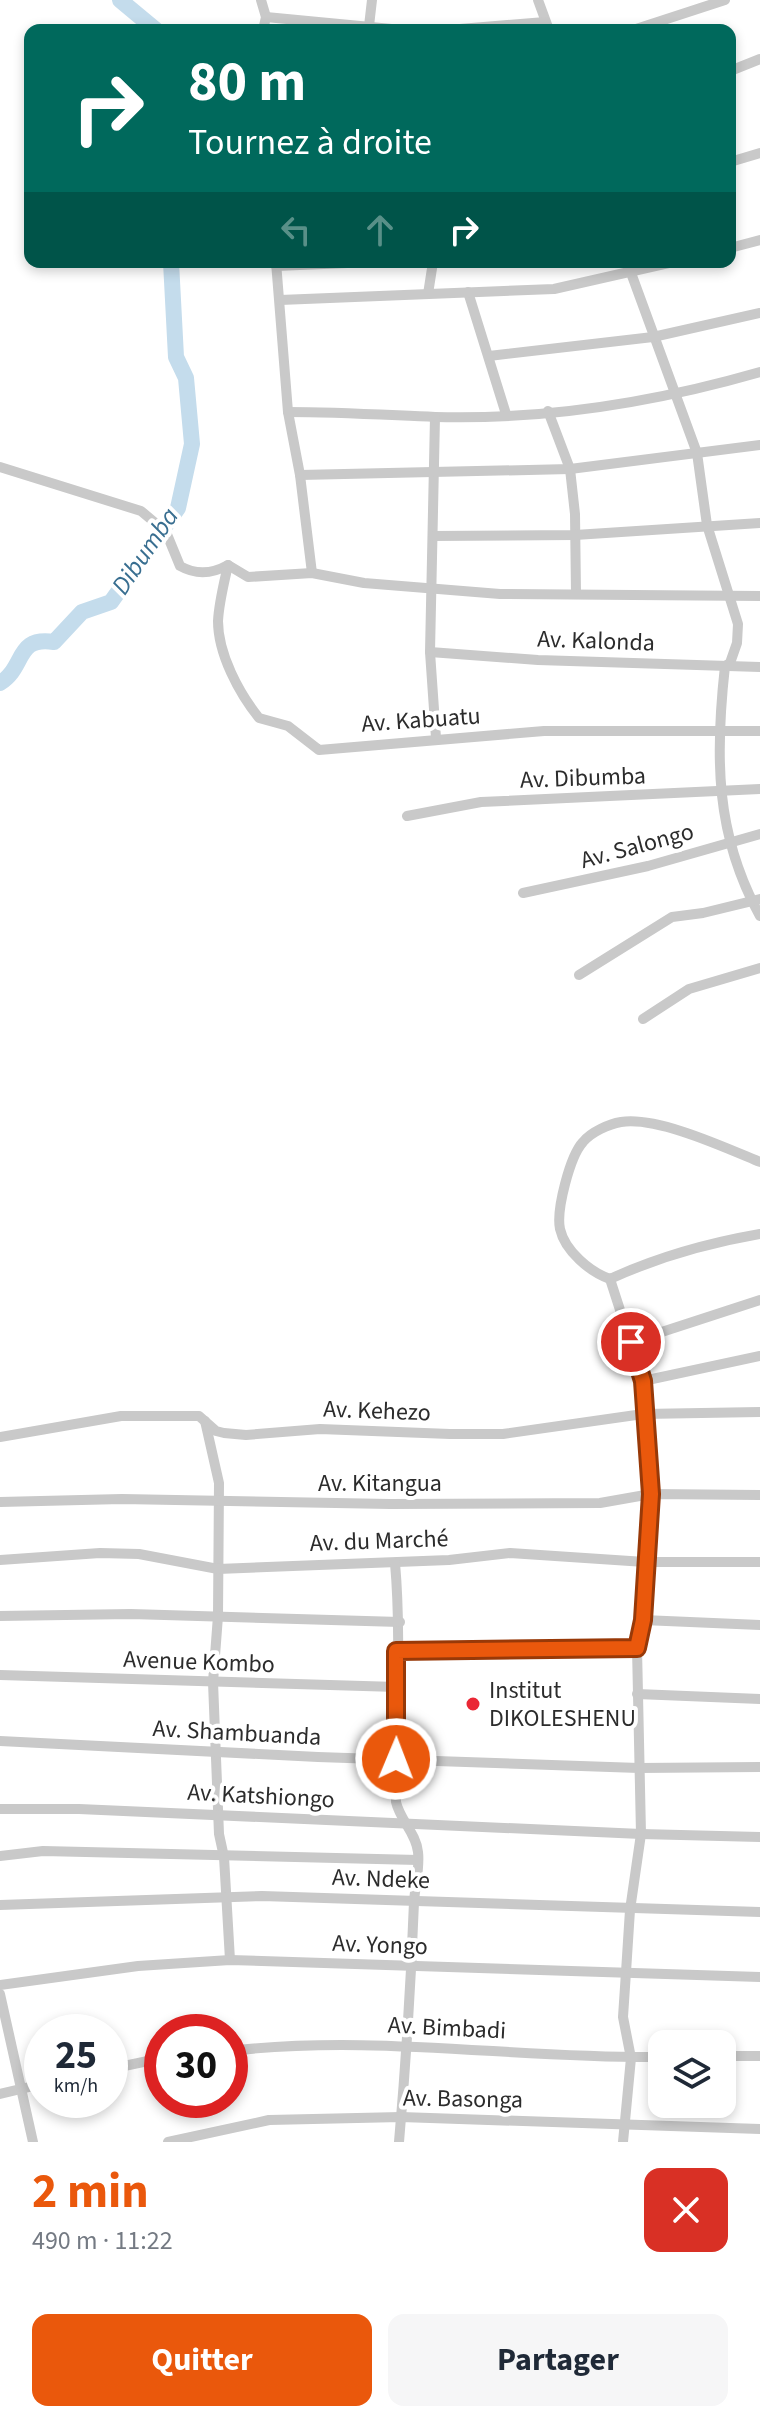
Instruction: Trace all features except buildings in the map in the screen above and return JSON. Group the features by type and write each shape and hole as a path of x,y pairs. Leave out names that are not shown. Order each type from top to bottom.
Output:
{"street":[{"path":"261,0 266,17 264,24"},
{"path":"369,24 372,0"},
{"path":"538,0 546,24"},
{"path":"651,24 725,0"},
{"path":"266,17 346,24"},
{"path":"736,69 760,59"},
{"path":"736,160 760,153"},
{"path":"736,246 760,240"},
{"path":"276,268 288,412 300,475 312,573"},
{"path":"428,294 432,268"},
{"path":"280,300 554,289 626,268"},
{"path":"629,268 697,453 707,525 738,624 737,643 730,663 725,666 721,791 728,843 756,900 760,916"},
{"path":"468,292 506,414"},
{"path":"489,356 653,337 760,313"},
{"path":"288,412 362,412 435,417 548,411 674,395 760,372"},
{"path":"548,411 570,469 576,594"},
{"path":"435,417 430,652 436,738"},
{"path":"300,475 570,469 760,445"},
{"path":"0,467 141,511 163,528 180,566 200,573 218,571 228,565 248,577 312,573 364,583 433,590 760,596"},
{"path":"433,536 575,535 760,523"},
{"name":"Av. Kabuatu","path":"228,565 220,601 220,640 234,676 259,718 288,726 319,750 544,731 760,731"},
{"name":"Av. Kalonda","path":"430,652 538,660 760,667"},
{"name":"Av. Dibumba","path":"407,816 481,802 760,789"},
{"name":"Av. Salongo","path":"523,893 648,866 760,834"},
{"path":"579,975 672,917 756,900"},
{"path":"643,1019 689,989 760,968"},
{"path":"760,1162 681,1131 625,1121 610,1125 584,1140 567,1181 560,1230 566,1243 592,1272 610,1279 685,1250 760,1234"},
{"path":"610,1279 643,1381 651,1494 643,1620 637,1648 641,1834 630,1910 623,2017 631,2058 623,2142"},
{"path":"631,1342 760,1300"},
{"path":"643,1381 760,1356"},
{"name":"Av. Kehezo","path":"0,1437 121,1416 199,1416 216,1431 246,1435 320,1429 503,1434 643,1414 760,1412"},
{"path":"205,1420 219,1483 218,1616 213,1682 218,1814 224,1857 230,1960"},
{"name":"Av. Kitangua","path":"0,1502 122,1499 600,1503 651,1494 760,1495"},
{"name":"Av. du Marché","path":"0,1560 100,1553 139,1554 218,1569 343,1562 395,1563 510,1553 645,1562 760,1562"},
{"path":"395,1563 400,1622 396,1651 396,1802 398,1812 408,1823 416,1842 418,1860 414,1899 414,1966 399,2142"},
{"path":"0,1616 218,1616 400,1622"},
{"path":"643,1620 760,1625"},
{"path":"396,1651 637,1648"},
{"name":"Avenue Kombo","path":"0,1675 397,1687"},
{"path":"637,1694 760,1699"},
{"name":"Av. Shambuanda","path":"0,1741 639,1768 760,1767"},
{"name":"Av. Katshiongo","path":"0,1809 218,1814 760,1837"},
{"path":"0,1856 43,1851 418,1860"},
{"name":"Av. Ndeke","path":"0,1905 224,1896 414,1899 630,1910 760,1912"},
{"name":"Av. Yongo","path":"0,1985 138,1966 230,1960 760,1977"},
{"path":"0,1994 33,2142"},
{"name":"Av. Bimbadi","path":"248,2050 322,2044 406,2045 648,2057"},
{"path":"736,2056 760,2056"},
{"path":"0,2094 24,2088"},
{"name":"Av. Basonga","path":"168,2142 269,2120 401,2117 760,2129"}],"waterway":[{"name":"Dibumba","path":"120,0 149,24"},
{"name":"Dibumba","path":"0,683 14,669 27,648 42,641 54,642 82,612 111,602 178,508 192,444 186,378 176,357 171,268"}],"place":[{"name":"Institut DIKOLESHENU","path":"473,1704"}],"route":[{"path":"396,1759 396,1651 637,1648 643,1620 651,1494 643,1381 631,1342"}]}
